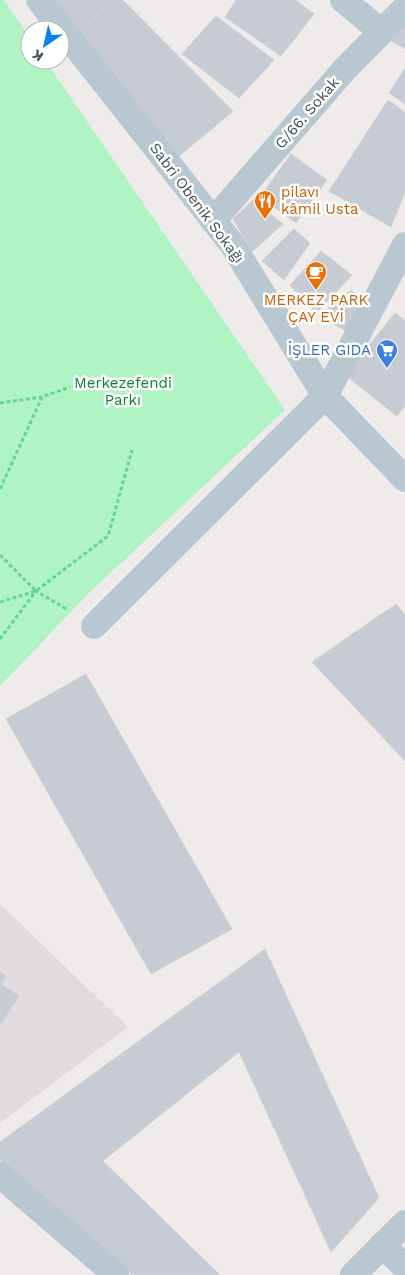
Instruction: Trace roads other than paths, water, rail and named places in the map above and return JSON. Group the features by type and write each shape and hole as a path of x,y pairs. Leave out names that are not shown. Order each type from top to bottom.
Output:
{"street":[{"name":"Sabri Obenik Sokağı","path":"39,0 232,244 325,396 405,479"},
{"path":"342,0 382,32"},
{"name":"G/66. Sokak","path":"214,220 344,70 405,8"},
{"path":"94,626 325,396 405,245"},
{"path":"0,1174 116,1275"},
{"path":"353,1275 405,1223"},
{"path":"382,1245 405,1267"}],"place":[{"name":"pilavı kâmil Usta","path":"265,220"},
{"name":"MERKEZ PARK ÇAY EVİ","path":"316,291"},
{"name":"İŞLER GIDA","path":"387,369"}],"park label":[{"name":"Merkezefendi Parkı","path":"123,392"}]}
